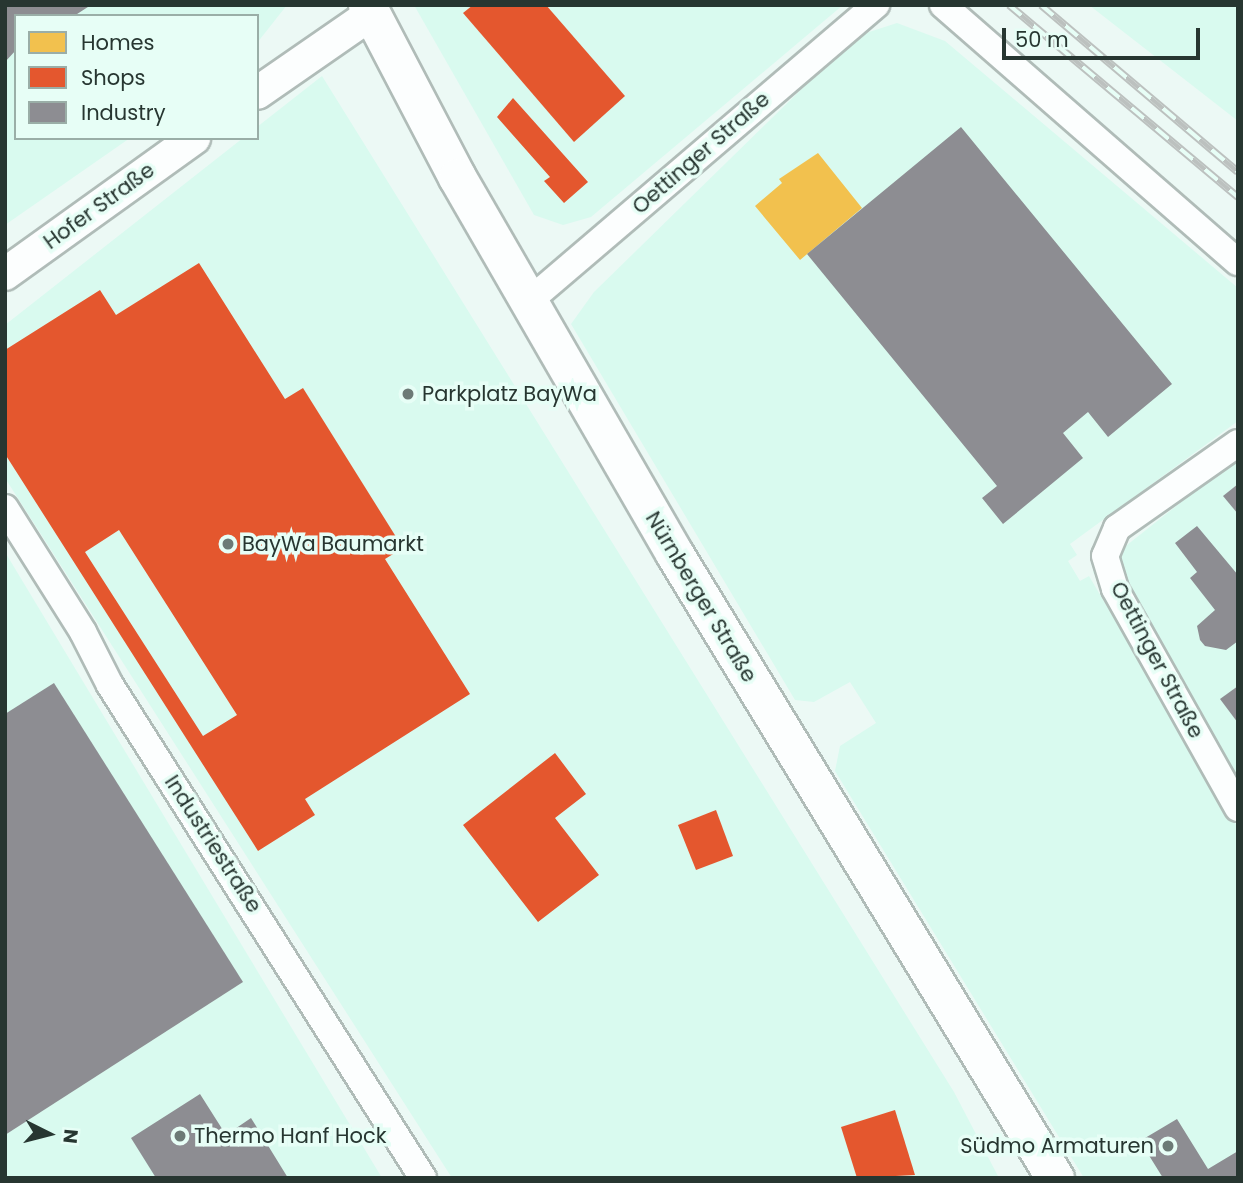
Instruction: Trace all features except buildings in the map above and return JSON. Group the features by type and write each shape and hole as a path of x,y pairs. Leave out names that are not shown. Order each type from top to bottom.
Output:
{"main road":[{"name":"Nürnberger Straße","path":"369,10 528,302 674,553 1055,1178"}],"street":[{"name":"Oettinger Straße","path":"528,302 876,5"},
{"path":"943,5 1238,262"},
{"path":"259,92 369,10"},
{"name":"Hofer Straße","path":"5,274 191,140"},
{"name":"Oettinger Straße","path":"1238,443 1118,528 1105,556 1115,589 1238,808"},
{"name":"Industriestraße","path":"5,508 83,632 110,685 423,1178"}],"shaded area":[{"path":"5,5 287,5 259,40 259,14 14,14 14,140 127,140 5,225"},
{"path":"414,5 843,5 591,217 563,225 534,215"},
{"path":"1089,5 1238,5 1238,121"},
{"path":"897,23 945,41 1238,288 1238,421 1070,544 1077,555 1068,561 1080,581 1089,576 1238,828 1238,1178 1084,1178 835,771 840,746 876,723 850,682 814,702 795,700 571,324 594,292 815,76 866,33"},
{"path":"322,76 954,1092 999,1178 452,1178 5,478 5,325 240,140 259,140 259,125"},
{"path":"1238,457 1238,823 1093,572"},
{"path":"5,552 382,1178 5,1178"}],"railway":[{"path":"1009,5 1238,197"},
{"path":"1041,5 1238,172"}],"place":[{"name":"Parkplatz BayWa","path":"408,394"},
{"name":"BayWa Baumarkt","path":"228,544"},
{"name":"Thermo Hanf Hock","path":"180,1136"},
{"name":"Südmo Armaturen","path":"1168,1146"}]}
